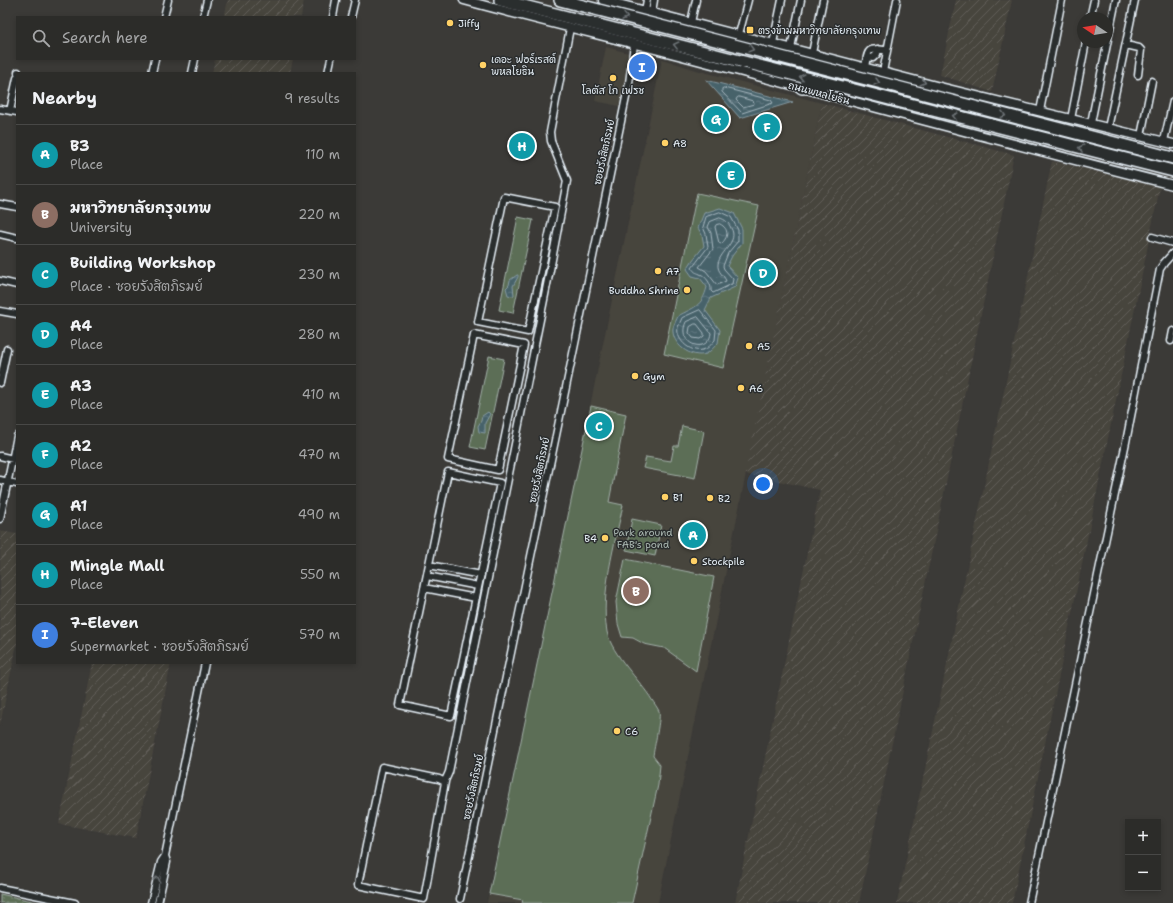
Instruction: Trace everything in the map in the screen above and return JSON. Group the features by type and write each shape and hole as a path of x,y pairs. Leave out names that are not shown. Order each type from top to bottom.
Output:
{"highway":[{"name":"ถนนพหลโยธิน","path":"500,0 1173,171"},
{"path":"560,0 1173,158"},
{"path":"802,88 829,84"}],"main road":[{"name":"ถนนพหลโยธิน","path":"464,0 1173,185"},
{"path":"603,0 621,2 648,11 883,72 1173,144"},
{"path":"969,94 976,98 1173,149"},
{"path":"956,129 963,129 1173,180"}],"street":[{"path":"164,16 168,0"},
{"path":"203,16 207,0"},
{"path":"333,16 336,0"},
{"path":"351,16 355,0"},
{"path":"647,0 648,11"},
{"path":"648,11 654,0"},
{"path":"690,22 696,0"},
{"path":"739,34 748,0"},
{"path":"773,43 782,0"},
{"path":"790,48 801,0"},
{"path":"812,53 823,0"},
{"path":"883,72 897,0"},
{"path":"1040,111 1062,0"},
{"path":"1091,12 1094,0"},
{"path":"1091,123 1116,0"},
{"path":"1108,128 1135,0"},
{"path":"445,782 439,779 382,767 358,885 424,899 445,782 449,772 492,562 567,180 551,141 550,132 570,28"},
{"path":"865,67 867,57 870,50 874,47 875,42"},
{"name":"ซอยรังสิตภิรมย์","path":"460,899 622,115 634,44"},
{"path":"1126,44 1141,50 1138,75"},
{"path":"1071,118 1085,48"},
{"path":"867,57 874,58 881,50 870,50"},
{"path":"152,72 155,60"},
{"path":"192,72 195,60"},
{"path":"328,72 331,60"},
{"path":"1141,136 1152,81"},
{"path":"0,109 14,111 16,92"},
{"path":"1164,141 1173,101"},
{"path":"504,197 554,207 542,270 528,332 478,322 504,197"},
{"path":"0,204 16,207"},
{"path":"0,234 16,238"},
{"path":"1152,237 1173,243"},
{"path":"1029,903 1124,450 1160,270 1173,253"},
{"path":"542,270 550,271"},
{"path":"0,281 16,284"},
{"path":"0,311 16,314"},
{"path":"1171,341 1173,331"},
{"path":"474,335 524,345 512,406 498,470 448,459 474,335"},
{"path":"0,383 7,349"},
{"path":"512,406 522,408"},
{"path":"0,519 8,482 15,460 16,448"},
{"path":"0,456 15,460"},
{"path":"448,472 500,483 451,716 400,705 429,565 448,472"},
{"path":"0,480 16,484"},
{"path":"484,560 492,562"},
{"path":"429,565 481,575"},
{"path":"427,576 478,586"},
{"path":"424,588 476,598"},
{"path":"151,903 161,862 165,856 205,664"},
{"path":"158,903 167,862 165,856"},
{"path":"0,888 75,903"}],"shaded area":[{"path":"228,0 304,0 301,16 224,16"},
{"path":"956,0 1012,0 992,92 940,75"},
{"name":"โลตัส โก เฟรช","path":"606,47 632,54 619,106 595,101"},
{"path":"662,59 696,70 822,103 658,903 487,903"},
{"path":"215,60 293,60 290,72 212,72"},
{"path":"822,103 1014,155 859,903 735,903 820,490 745,474"},
{"path":"1052,161 1160,187 1012,903 897,903"},
{"path":"0,531 16,534 16,649 0,725"},
{"path":"92,664 171,664 136,838 59,824"}],"green space":[{"path":"697,193 759,206 723,368 664,354"},
{"path":"518,217 533,220 513,313 499,310"},
{"path":"489,356 504,359 485,450 470,447"},
{"path":"591,406 626,414 609,502 623,505 609,568 605,601 605,617 607,632 614,650 647,692 659,711 653,756 660,765 658,785 632,903 522,903 523,900 489,894"},
{"path":"682,426 704,431 695,478 643,468 646,457 671,461 674,446 678,446"},
{"name":"Park around FAB's pond","path":"632,519 661,525 655,556 626,550"},
{"path":"625,559 714,577 696,671 664,648 644,644 633,638 622,637 618,624 616,602"},
{"path":"0,894 41,903 0,903"}],"water":[{"path":"706,80 793,102 740,118"},
{"path":"720,208 734,213 742,229 742,243 732,256 727,266 738,278 735,287 711,298 705,310 720,330 718,343 706,354 700,355 688,352 679,345 675,340 673,328 678,316 697,306 705,294 707,287 700,278 692,276 687,269 704,246 702,235 698,228 704,213"},
{"path":"517,275 518,277 513,286 514,295 508,295 506,288 509,285 510,280"},
{"path":"488,412 490,414 485,423 485,433 479,432 478,426 482,416"}],"place":[{"name":"Jiffy","path":"450,23"},
{"name":"ตรงข้ามมหาวิทยาลัยกรุงเทพ","path":"750,30"},
{"name":"เดอะ ฟอร์เรสต์ พหลโยธิน","path":"483,65"},
{"name":"7-Eleven","path":"642,67"},
{"name":"โลตัส โก เฟรช","path":"613,78"},
{"name":"A1","path":"716,119"},
{"name":"A2","path":"767,127"},
{"name":"A8","path":"665,143"},
{"name":"Mingle Mall","path":"522,146"},
{"name":"A3","path":"731,175"},
{"name":"A7","path":"658,271"},
{"name":"A4","path":"763,273"},
{"name":"Buddha Shrine","path":"687,290"},
{"name":"A5","path":"749,346"},
{"name":"Gym","path":"635,376"},
{"name":"A6","path":"741,388"},
{"name":"Building Workshop","path":"599,426"},
{"name":"B1","path":"665,497"},
{"name":"B2","path":"710,498"},
{"name":"B3","path":"693,535"},
{"name":"B4","path":"605,538"},
{"name":"Stockpile","path":"694,561"},
{"name":"มหาวิทยาลัยกรุงเทพ","path":"636,591"},
{"name":"C6","path":"617,731"}]}
